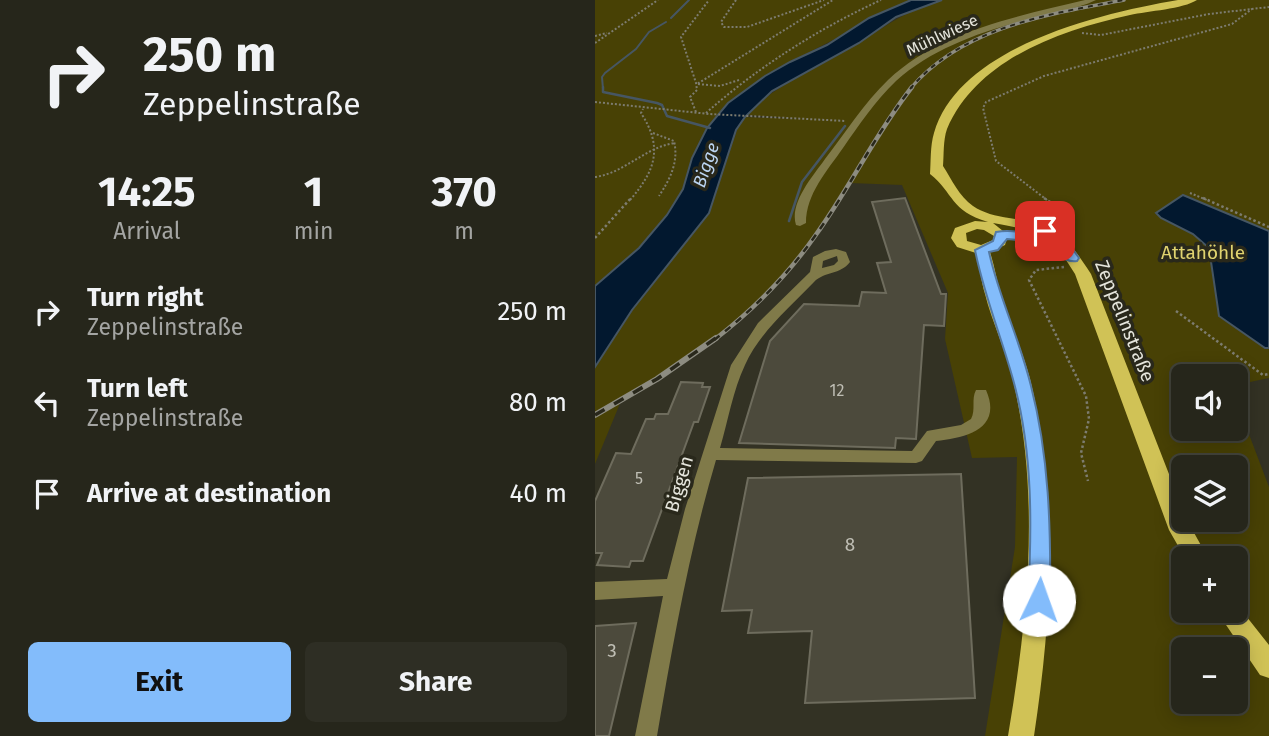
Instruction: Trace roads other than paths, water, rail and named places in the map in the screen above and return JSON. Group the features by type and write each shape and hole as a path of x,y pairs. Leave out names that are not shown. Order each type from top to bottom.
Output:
{"main road":[{"path":"1001,235 1000,242 994,247 982,250 966,247 960,242 958,235 970,226 937,185 935,164 944,121 966,88 1007,58 1072,29 1126,13 1193,0"},
{"name":"Zeppelinstraße","path":"935,164 946,178 951,191 970,210 1052,234 1065,246 1075,262 1180,530 1190,546"},
{"name":"Zeppelinstraße","path":"970,226 988,226 1001,235 1040,240 1063,250 1075,262"},
{"path":"982,250 989,285 1023,384 1035,455 1042,524 1036,634 1021,736"},
{"path":"1239,623 1269,666"}],"street":[{"name":"Mühlwiese","path":"800,223 799,214 822,170 857,121 889,84 926,56 1022,18 1093,0"},
{"name":"Biggen","path":"646,736 674,587 709,454 738,365 749,344 816,273"},
{"path":"709,454 916,457 932,435 963,432 974,427 981,420 981,394"},
{"path":"595,591 674,587"}],"water":[{"name":"Bigge","path":"911,0 942,0 896,17 859,43 772,91 745,117 736,130 709,213 632,310 595,367 595,286 639,248 667,215 683,189 692,158 707,128 728,103 765,76 827,45 869,18"},
{"path":"1183,195 1269,231 1269,348 1265,348 1219,316 1209,248 1193,234 1156,213"}],"waterway":[{"path":"671,18 689,0"},
{"path":"603,89 602,77 605,73 636,49 649,32 666,22"},
{"path":"603,89 603,92 657,103 662,105 667,116 710,128"},
{"path":"789,221 802,182 845,126"}],"railway":[{"path":"912,87 931,68 981,37 1037,18 1124,0"},
{"path":"714,340 769,292 804,251 912,87"},
{"path":"595,415 657,379 716,338"}],"park label":[{"name":"Attahöhle","path":"1203,252"}]}
